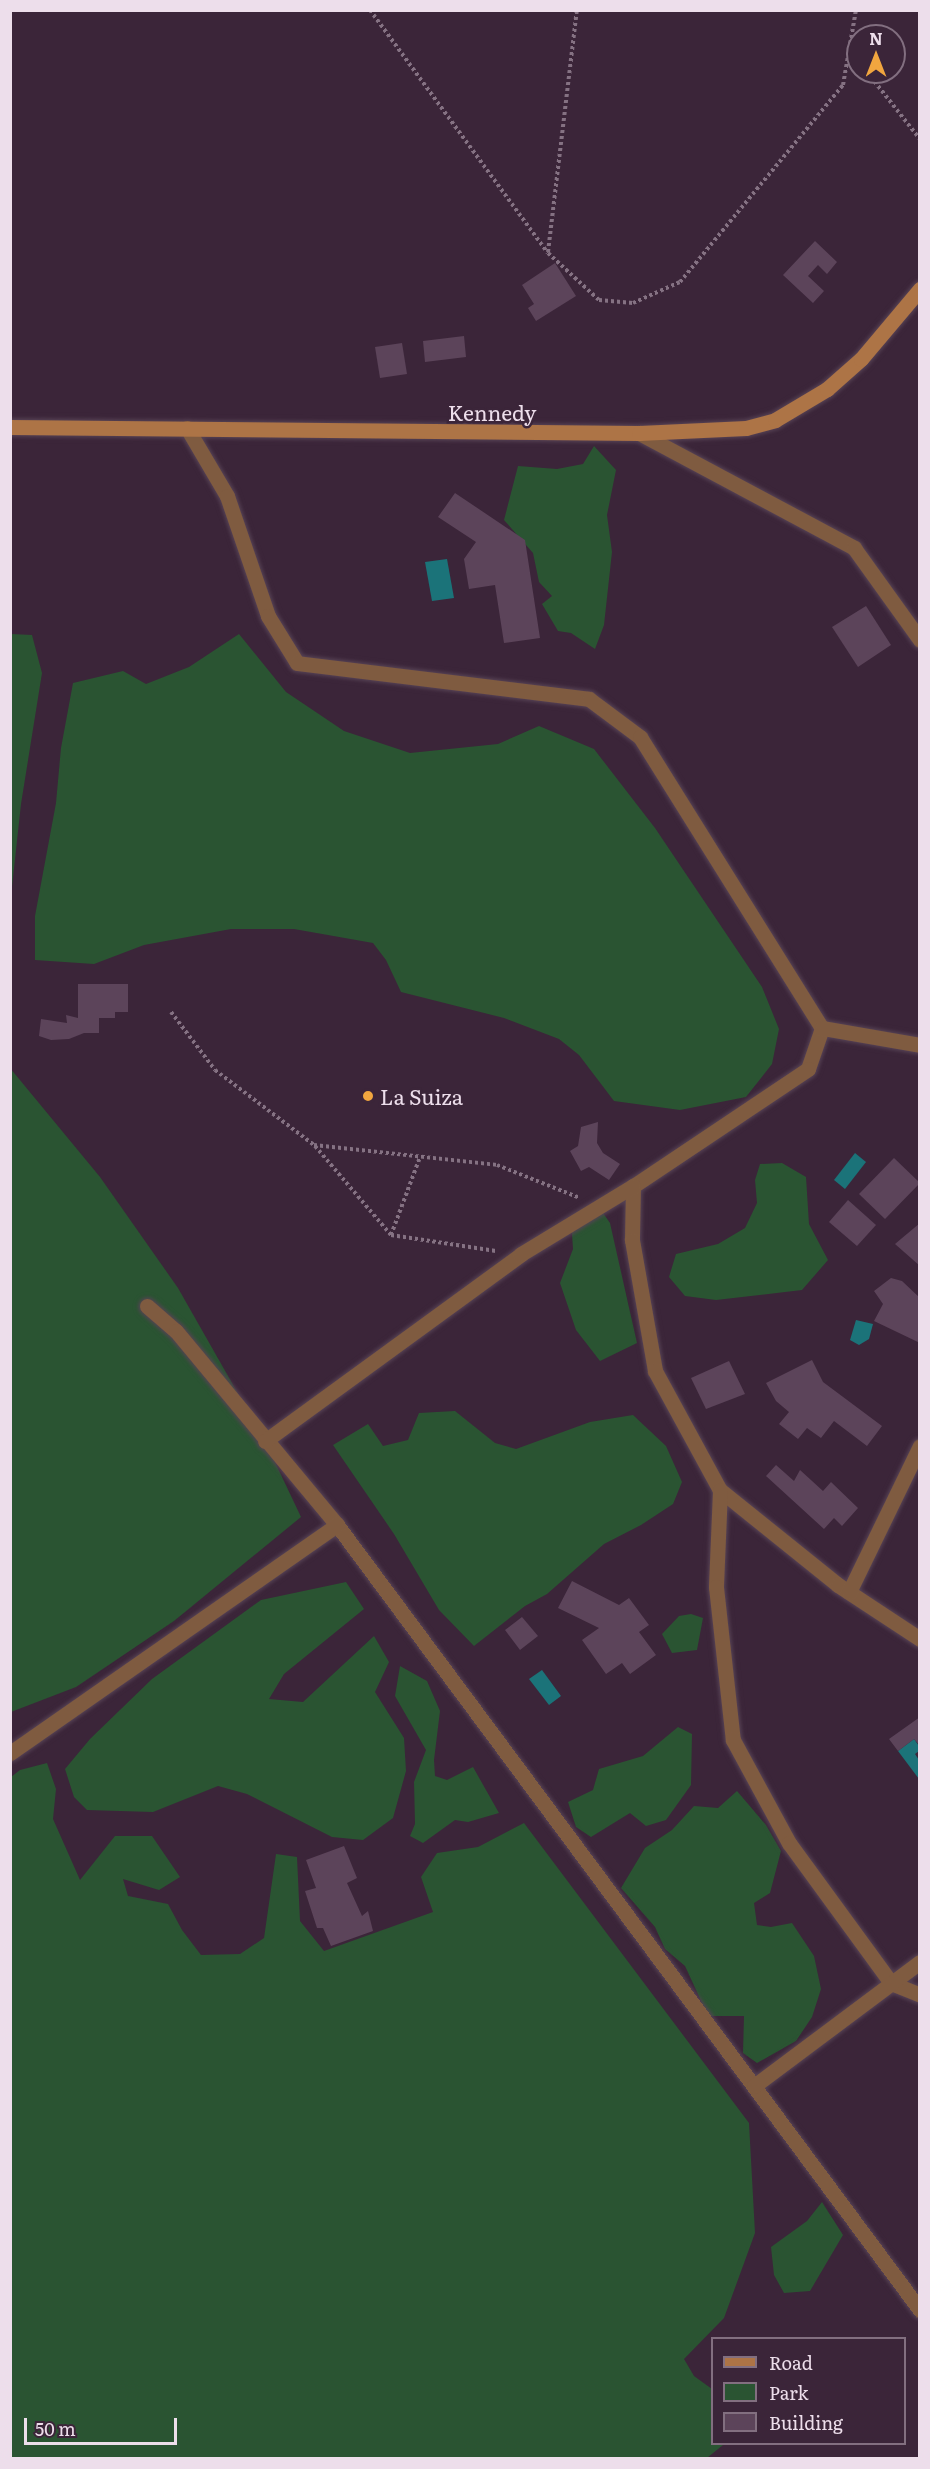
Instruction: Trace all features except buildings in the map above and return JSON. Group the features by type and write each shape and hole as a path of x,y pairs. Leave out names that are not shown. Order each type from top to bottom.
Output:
{"main road":[{"name":"Kennedy","path":"10,427 639,433 746,428 775,420 827,389 861,359 920,289"}],"street":[{"path":"188,428 227,496 268,616 297,663 589,699 640,737 822,1028 920,1045"},
{"path":"639,433 854,548 920,640"},
{"path":"265,1441 520,1254 633,1186 808,1069 822,1028"},
{"path":"633,1186 632,1240 655,1371 720,1490 849,1592 920,1639"},
{"path":"147,1306 176,1331 337,1525 920,2310"},
{"path":"849,1592 920,1446"},
{"path":"720,1490 716,1587 733,1740 789,1843 891,1983 920,1995"},
{"path":"10,1754 337,1525"},
{"path":"754,2086 920,1962"}],"path":[{"path":"370,10 548,252 599,300 633,303 680,282 843,85 846,68"},
{"path":"548,252 577,10"},
{"path":"876,84 920,139"},
{"path":"171,1012 215,1070 314,1145 392,1235 520,1254"},
{"path":"314,1145 497,1165 564,1190 597,1207"},
{"path":"392,1235 420,1157"}],"green space":[{"path":"594,446 616,470 607,515 612,552 604,625 595,649 571,633 558,631 542,604 552,596 539,582 533,553 504,520 518,466 557,469 583,464"},
{"path":"11,634 32,635 42,673 21,804 11,896"},
{"path":"239,634 286,692 344,731 410,753 498,744 539,726 594,749 655,828 762,987 779,1029 772,1064 746,1097 680,1110 614,1101 579,1055 559,1039 504,1018 401,992 386,960 373,943 294,929 231,929 144,945 94,964 35,960 35,916 56,803 61,748 73,683 123,671 146,684 189,667"},
{"path":"10,1068 100,1177 178,1288 265,1441 301,1517 174,1621 76,1687 11,1712"},
{"path":"782,1163 806,1177 809,1224 828,1260 802,1290 716,1300 685,1296 669,1277 676,1254 718,1244 745,1228 757,1203 755,1180 760,1164"},
{"path":"603,1213 610,1223 637,1343 600,1361 576,1330 560,1283 573,1249 571,1220"},
{"path":"455,1411 495,1443 516,1449 590,1422 633,1415 666,1446 682,1482 673,1504 641,1525 604,1544 547,1594 525,1606 474,1646 439,1610 394,1534 333,1445 368,1424 383,1446 408,1440 419,1413"},
{"path":"346,1582 364,1609 284,1674 269,1699 303,1702 374,1636 389,1662 375,1692 404,1738 406,1771 393,1818 363,1840 332,1837 247,1794 218,1786 153,1812 87,1810 74,1797 65,1769 90,1739 152,1679 261,1600"},
{"path":"691,1614 703,1618 697,1650 672,1653 662,1634 679,1616"},
{"path":"400,1666 427,1681 440,1711 434,1760 435,1776 447,1780 473,1767 499,1813 468,1822 455,1820 423,1843 410,1836 415,1824 414,1782 426,1750 395,1696"},
{"path":"678,1727 692,1734 691,1785 666,1820 646,1826 630,1813 591,1837 576,1827 568,1802 593,1790 599,1769 643,1756"},
{"path":"47,1763 56,1789 53,1819 80,1880 115,1836 152,1836 180,1877 159,1890 123,1879 128,1896 168,1904 182,1930 201,1955 240,1954 264,1938 276,1854 297,1857 300,1921 324,1951 433,1912 421,1877 437,1853 478,1847 524,1823 749,2123 755,2233 724,2318 684,2359 694,2376 711,2388 711,2445 723,2445 707,2458 11,2458 11,1777 20,1770"},
{"path":"737,1791 766,1825 781,1851 770,1893 754,1903 757,1925 771,1927 792,1923 814,1956 821,1989 812,2017 796,2041 757,2063 743,2053 744,2016 708,2016 685,1966 665,1949 655,1927 621,1888 645,1848 672,1830 694,1806 718,1808"},
{"path":"822,2202 843,2235 810,2291 784,2293 774,2275 771,2247 807,2221"}],"shaded area":[{"path":"447,559 454,598 432,601 425,562"},
{"path":"855,1153 866,1162 845,1189 834,1180"},
{"path":"856,1320 873,1324 869,1339 859,1345 850,1340"},
{"path":"542,1670 561,1696 549,1705 529,1679"},
{"path":"914,1739 919,1746 919,1751 915,1754 919,1760 919,1779 898,1751"}],"place":[{"name":"La Suiza","path":"368,1096"}]}
